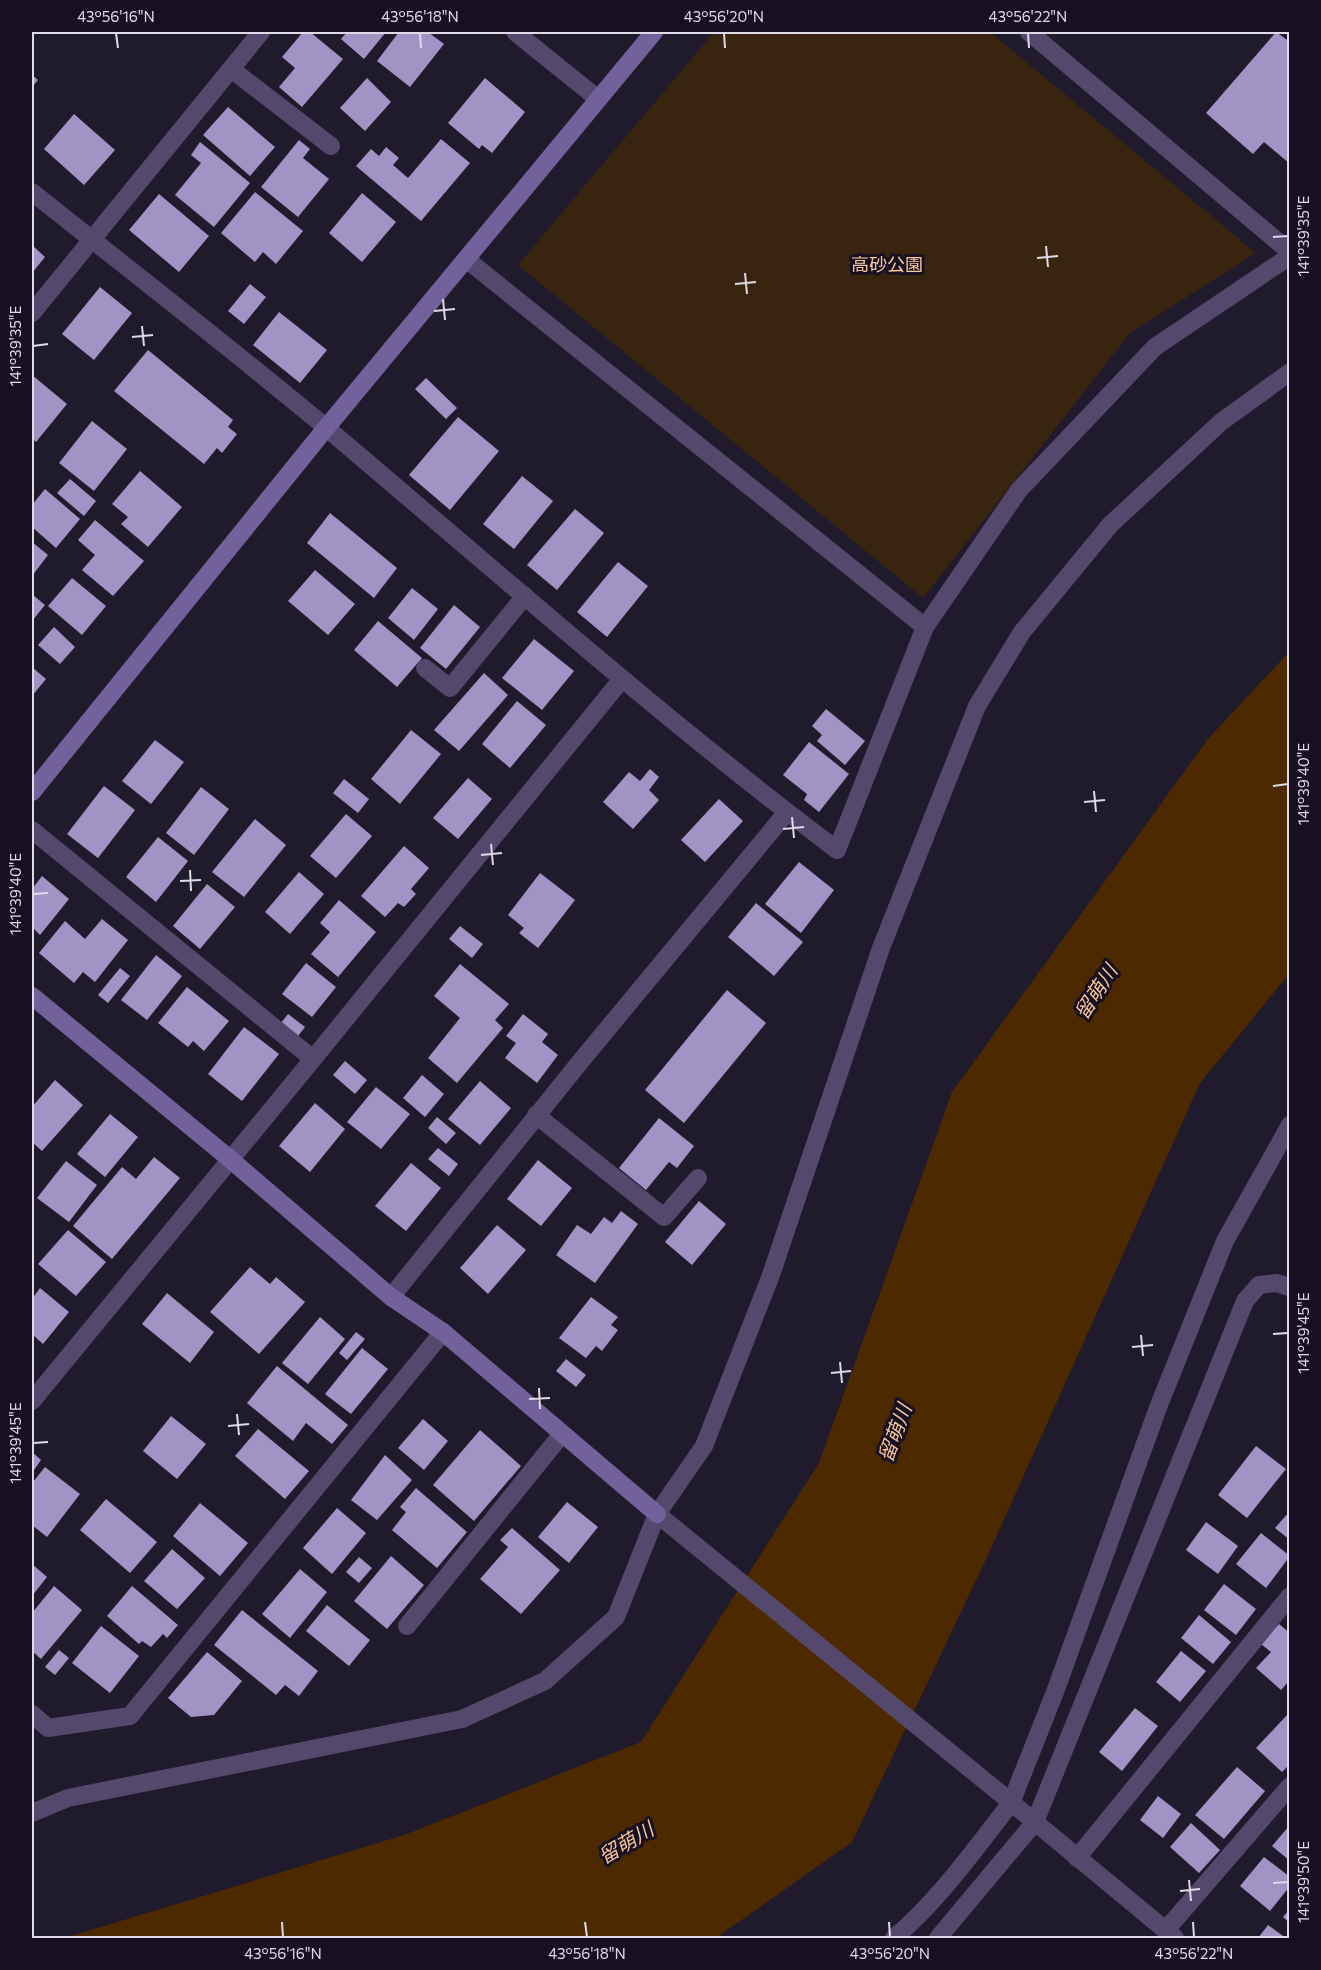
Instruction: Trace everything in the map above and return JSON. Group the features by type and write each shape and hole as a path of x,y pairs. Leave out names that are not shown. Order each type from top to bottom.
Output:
{"street":[{"path":"32,313 261,32"},
{"path":"515,32 597,98"},
{"path":"32,792 326,428 654,32"},
{"path":"32,192 326,428 622,680 837,850 924,627 1019,489 1155,347 1290,254 1029,32"},
{"path":"231,69 331,146"},
{"path":"466,259 924,627"},
{"path":"32,1813 68,1798 462,1719 545,1681 616,1617 657,1514 704,1446 771,1275 881,948 977,706 1022,632 1110,525 1221,422 1290,372"},
{"path":"425,668 450,688 525,596"},
{"path":"32,1401 622,680"},
{"path":"391,1297 537,1115 787,812"},
{"path":"32,830 314,1059"},
{"path":"32,996 230,1159 391,1297 443,1332 657,1514 1006,1798 1170,1935 1290,1786"},
{"path":"537,1115 664,1217 698,1178"},
{"path":"894,1938 906,1928 966,1861 1006,1798 1055,1692 1159,1405 1225,1241 1290,1125"},
{"path":"938,1938 1035,1822 1245,1301 1259,1285 1275,1283 1290,1287"},
{"path":"32,1714 48,1728 130,1716 443,1332"},
{"path":"407,1626 562,1434"},
{"path":"1077,1858 1290,1596"}],"green space":[{"name":"高砂公園","path":"714,32 990,32 1256,253 1130,333 923,598 518,265"}],"water":[{"name":"留萌川","path":"1289,652 1289,974 1200,1083 988,1555 852,1842 716,1938 67,1938 404,1835 641,1742 819,1463 952,1092 1208,739"}],"building":[{"path":"303,32 310,32 343,59 302,107 279,87 295,68 282,57"},
{"path":"347,32 386,32 364,59 341,39"},
{"path":"399,32 428,32 444,44 410,87 377,61"},
{"path":"1276,32 1290,42 1290,164 1264,142 1253,154 1206,113"},
{"path":"32,75 38,80 32,87"},
{"path":"367,78 391,102 365,131 340,108"},
{"path":"485,78 525,112 492,153 482,145 479,149 448,123"},
{"path":"228,107 275,147 250,176 203,135"},
{"path":"74,114 115,150 84,185 44,149"},
{"path":"441,139 470,163 421,221 356,166 371,149 379,156 386,147 399,158 393,165 408,178"},
{"path":"299,140 310,149 303,158 329,179 298,217 261,187"},
{"path":"200,142 250,183 214,227 175,195 201,163 191,155"},
{"path":"255,192 303,231 276,264 263,252 255,262 221,233"},
{"path":"362,193 396,222 362,262 329,233"},
{"path":"159,194 209,236 179,272 129,230"},
{"path":"32,245 45,257 32,273"},
{"path":"250,284 266,297 244,324 228,311"},
{"path":"100,287 132,313 94,360 62,334"},
{"path":"279,312 327,350 300,383 253,345"},
{"path":"148,350 233,420 228,427 237,434 222,453 217,448 204,464 114,391"},
{"path":"32,375 67,404 36,442 32,438"},
{"path":"426,378 457,408 446,419 415,389"},
{"path":"458,417 499,451 450,510 409,475"},
{"path":"92,421 127,449 94,491 59,463"},
{"path":"140,471 182,507 148,547 121,524 128,517 112,504"},
{"path":"522,476 553,501 514,549 483,524"},
{"path":"70,479 96,501 84,516 57,493"},
{"path":"45,489 80,519 56,548 32,527 32,505"},
{"path":"575,509 604,533 557,590 527,565"},
{"path":"330,513 397,568 374,598 307,543"},
{"path":"95,520 144,561 113,596 82,570 95,555 78,540"},
{"path":"32,542 48,555 32,576"},
{"path":"618,562 648,586 607,637 577,612"},
{"path":"315,570 355,604 328,635 288,601"},
{"path":"72,578 106,606 82,635 48,606"},
{"path":"412,588 438,609 414,640 388,618"},
{"path":"33,595 45,605 32,621 32,597"},
{"path":"454,605 480,627 446,669 420,648"},
{"path":"378,621 422,658 397,687 354,650"},
{"path":"54,627 75,647 60,664 38,645"},
{"path":"534,639 574,671 542,710 502,678"},
{"path":"32,667 46,679 32,696"},
{"path":"484,673 508,695 459,751 434,730"},
{"path":"517,701 546,725 510,768 482,744"},
{"path":"826,709 865,741 845,765 817,741 822,735 812,726"},
{"path":"411,730 441,754 400,804 371,779"},
{"path":"155,740 184,762 151,804 122,781"},
{"path":"809,742 849,774 819,812 804,800 807,794 783,775"},
{"path":"650,769 659,777 649,790 659,800 633,829 603,802 629,772 640,781"},
{"path":"468,778 492,799 458,839 433,818"},
{"path":"344,779 369,799 358,813 333,793"},
{"path":"104,786 135,810 98,858 67,834"},
{"path":"201,787 229,809 194,855 166,833"},
{"path":"719,799 743,821 705,862 681,840"},
{"path":"346,814 372,836 336,878 310,856"},
{"path":"255,819 286,845 244,897 212,872"},
{"path":"158,837 188,861 156,902 126,877"},
{"path":"404,846 429,868 411,889 416,894 404,907 398,903 385,917 361,896"},
{"path":"799,862 834,890 801,933 765,904"},
{"path":"299,872 324,894 290,934 265,912"},
{"path":"540,873 575,900 538,948 519,933 524,928 508,915"},
{"path":"42,876 69,899 40,935 32,927 32,889"},
{"path":"207,884 235,907 200,949 173,926"},
{"path":"339,900 376,932 338,977 311,954 330,932 320,923"},
{"path":"756,903 803,942 774,976 728,937"},
{"path":"102,919 128,940 95,982 83,972 74,983 39,953 65,921 85,939"},
{"path":"460,926 483,944 472,958 449,939"},
{"path":"156,955 182,976 147,1020 121,1000"},
{"path":"306,963 336,987 312,1017 282,994"},
{"path":"460,964 509,1004 495,1020 503,1028 457,1083 428,1058 460,1018 434,996"},
{"path":"120,968 130,976 108,1003 98,995"},
{"path":"187,987 229,1021 204,1051 193,1041 188,1047 158,1023"},
{"path":"727,990 766,1023 684,1123 645,1090"},
{"path":"288,1014 305,1027 298,1036 281,1023"},
{"path":"523,1014 548,1034 542,1042 558,1055 537,1083 505,1058 516,1043 506,1036"},
{"path":"244,1027 279,1054 242,1101 208,1074"},
{"path":"345,1061 367,1080 355,1094 333,1075"},
{"path":"422,1075 444,1094 425,1117 403,1098"},
{"path":"55,1080 83,1105 42,1151 32,1142 32,1107"},
{"path":"480,1081 511,1108 480,1145 448,1119"},
{"path":"376,1087 410,1114 381,1149 347,1122"},
{"path":"315,1103 345,1129 310,1172 279,1146"},
{"path":"110,1114 138,1137 105,1177 77,1154"},
{"path":"437,1117 456,1133 446,1144 428,1128"},
{"path":"659,1118 694,1146 677,1168 669,1162 646,1190 619,1168"},
{"path":"438,1148 458,1164 449,1176 428,1159"},
{"path":"154,1157 180,1178 112,1259 73,1226 122,1167 136,1179"},
{"path":"538,1160 572,1188 541,1226 507,1199"},
{"path":"66,1161 97,1185 69,1222 37,1198"},
{"path":"411,1163 441,1188 406,1231 375,1206"},
{"path":"699,1201 726,1224 692,1265 665,1242"},
{"path":"621,1211 638,1224 595,1283 556,1255 577,1225 591,1234 604,1217 612,1223"},
{"path":"497,1225 526,1250 488,1294 460,1268"},
{"path":"68,1230 106,1262 76,1296 38,1264"},
{"path":"250,1267 270,1284 276,1277 305,1302 259,1354 210,1312"},
{"path":"40,1288 69,1312 43,1344 32,1334 32,1299"},
{"path":"167,1293 214,1332 190,1363 142,1324"},
{"path":"591,1297 618,1317 611,1325 618,1330 602,1351 596,1346 586,1358 559,1338"},
{"path":"320,1317 345,1339 308,1384 282,1363"},
{"path":"356,1332 365,1339 347,1360 339,1353"},
{"path":"362,1348 388,1369 351,1414 325,1394"},
{"path":"566,1359 586,1375 576,1387 556,1371"},
{"path":"277,1366 348,1425 332,1444 306,1423 293,1441 247,1403"},
{"path":"171,1416 206,1444 177,1479 143,1451"},
{"path":"423,1419 448,1441 424,1470 398,1448"},
{"path":"258,1429 309,1471 285,1499 235,1456"},
{"path":"480,1430 521,1466 474,1521 433,1485"},
{"path":"1256,1446 1286,1469 1247,1518 1218,1495"},
{"path":"32,1452 41,1460 32,1473"},
{"path":"385,1455 412,1480 377,1520 351,1500"},
{"path":"45,1467 80,1494 47,1537 32,1525 32,1480 33,1482"},
{"path":"416,1488 467,1532 437,1568 392,1530 406,1512 400,1507"},
{"path":"106,1499 157,1542 130,1573 80,1530"},
{"path":"567,1502 598,1527 569,1563 538,1537"},
{"path":"200,1503 248,1543 220,1576 173,1536"},
{"path":"337,1508 366,1533 332,1574 303,1548"},
{"path":"1290,1511 1290,1540 1275,1528"},
{"path":"1206,1522 1238,1546 1218,1574 1186,1550"},
{"path":"512,1528 560,1570 521,1614 480,1579 508,1547 500,1540"},
{"path":"1261,1533 1290,1556 1266,1588 1236,1564"},
{"path":"172,1549 205,1578 177,1609 144,1581"},
{"path":"391,1556 424,1585 387,1629 354,1601"},
{"path":"359,1557 372,1568 359,1583 346,1572"},
{"path":"32,1564 47,1577 32,1596"},
{"path":"300,1569 327,1592 290,1638 262,1614"},
{"path":"1224,1584 1256,1609 1236,1635 1204,1610"},
{"path":"54,1586 82,1610 41,1659 32,1651 32,1613"},
{"path":"132,1586 178,1625 167,1638 163,1634 151,1647 142,1641 139,1644 107,1616"},
{"path":"327,1605 370,1640 349,1666 306,1631"},
{"path":"242,1610 318,1671 299,1696 285,1685 276,1695 214,1645"},
{"path":"1199,1615 1231,1642 1213,1664 1181,1638"},
{"path":"1279,1624 1290,1633 1290,1680 1281,1690 1256,1668 1271,1652 1261,1644"},
{"path":"101,1626 139,1656 110,1693 72,1663"},
{"path":"59,1650 69,1658 55,1675 45,1667"},
{"path":"1181,1651 1206,1671 1180,1702 1156,1682"},
{"path":"207,1652 242,1681 214,1715 191,1717 168,1698"},
{"path":"1135,1708 1158,1726 1122,1771 1099,1752"},
{"path":"1288,1714 1290,1764 1282,1772 1256,1748"},
{"path":"1237,1767 1265,1791 1224,1839 1195,1815"},
{"path":"1158,1796 1181,1814 1163,1838 1140,1820"},
{"path":"1191,1823 1220,1850 1199,1873 1170,1847"},
{"path":"1290,1825 1290,1861 1272,1846"},
{"path":"1264,1857 1290,1877 1290,1886 1270,1911 1240,1886"},
{"path":"1290,1909 1290,1923 1283,1917"},
{"path":"1268,1925 1286,1938 1258,1938"}]}
